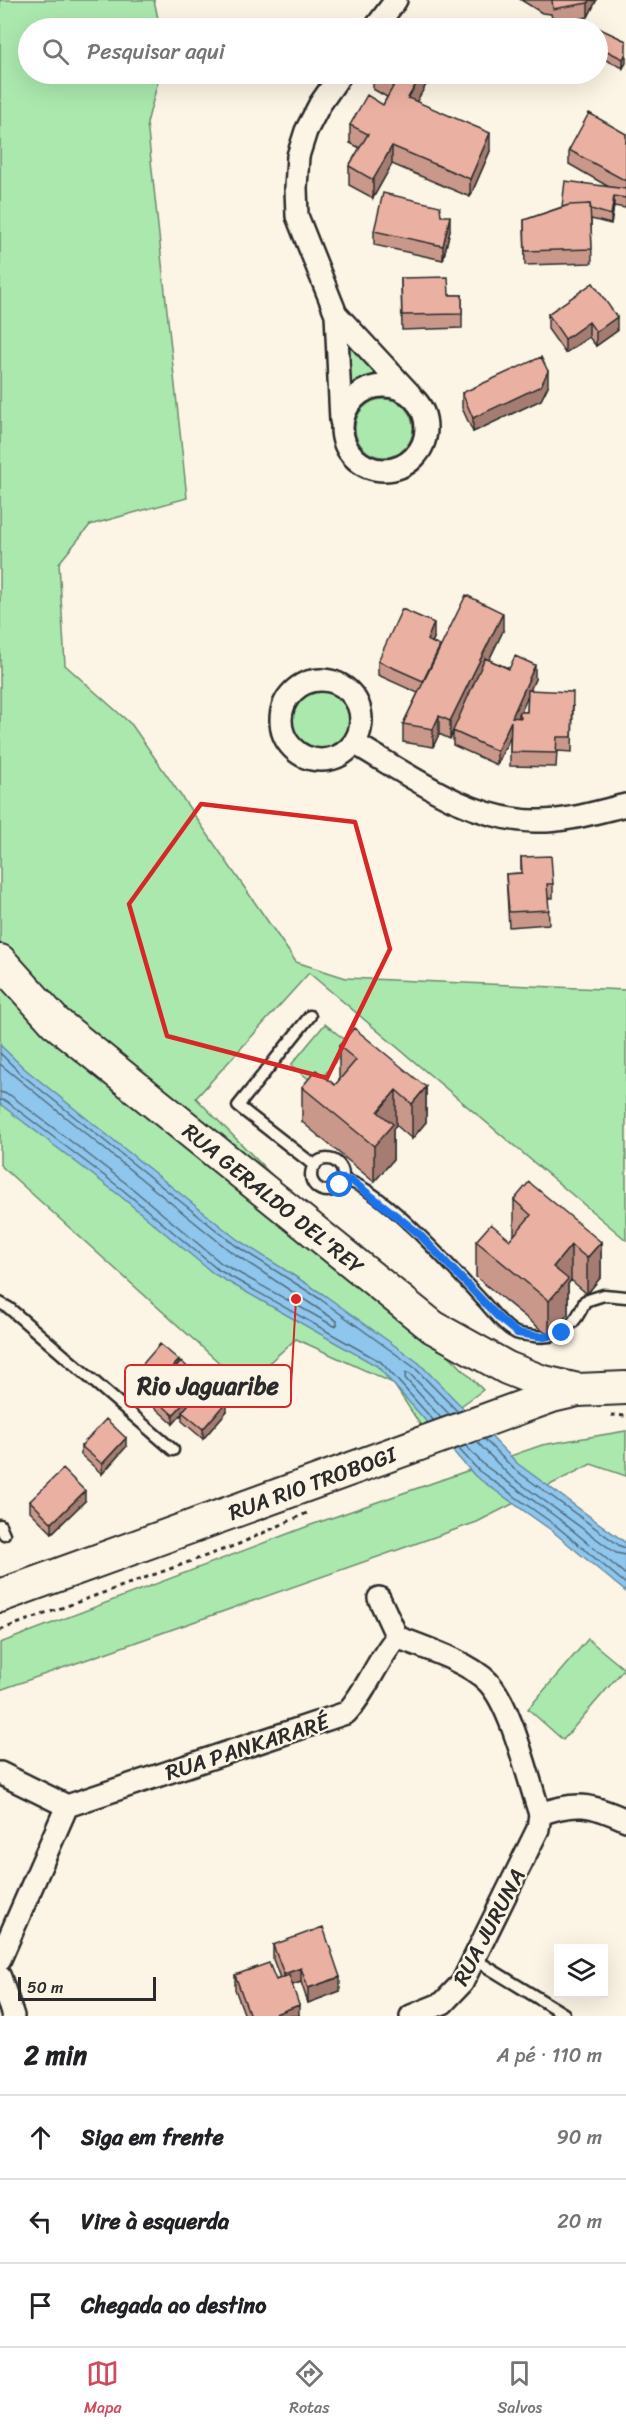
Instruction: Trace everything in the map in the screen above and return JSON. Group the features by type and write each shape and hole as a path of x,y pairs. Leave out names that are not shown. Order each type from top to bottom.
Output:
{"main road":[{"name":"RUA GERALDO DEL'REY","path":"0,961 55,1022 433,1327 507,1368 540,1381 578,1390"},
{"name":"RUA RIO TROBOGI","path":"0,1596 499,1414 578,1390 626,1388"}],"street":[{"path":"382,18 396,0"},
{"path":"334,84 306,131 298,156 296,188 301,226 336,314 343,440 358,461 382,470 408,463 424,442 427,429 425,416 419,404 336,314"},
{"path":"341,426 344,411 353,398 366,389 381,385 396,387 410,394"},
{"path":"354,743 449,797 503,819 536,821 626,805"},
{"path":"379,1598 397,1637 474,1671 487,1680 504,1707 540,1814 563,1806 581,1805 599,1807 626,1820"},
{"name":"RUA PANKARARÉ","path":"67,1806 346,1713 356,1702 381,1658 397,1637"},
{"path":"0,1773 67,1806 0,1959"},
{"name":"RUA JURUNA","path":"411,2016 443,2003 455,1992 532,1844 540,1814"},
{"path":"0,1977 13,2016"}],"lane":[{"path":"310,1017 238,1106 315,1166"},
{"path":"326,1160 337,1163 343,1173 343,1179 335,1189 323,1191 314,1183 312,1171 315,1166 326,1160"},
{"path":"343,1179 352,1181 366,1190 418,1233 500,1319 517,1333 544,1337 562,1333 577,1320 585,1301 604,1295 626,1297"},
{"path":"0,1303 9,1308 173,1450"},
{"path":"474,1959 564,2014"}],"path":[{"path":"609,1415 626,1416"},
{"path":"0,1630 239,1544 312,1511"}],"highlighted area":[{"path":"201,804 355,822 390,949 327,1078 167,1036 129,904"}],"green space":[{"path":"0,0 154,0 158,18 18,18 18,84 157,84 147,123 187,498 90,525 59,563 65,665 132,725 296,962 346,978 626,990 626,1240 309,973 196,1098 483,1390 425,1432 393,1383 296,1339 244,1385 0,1165"},
{"path":"347,341 379,375 357,379 349,386"},
{"path":"384,399 400,404 408,412 413,428 408,444 400,452 384,457 368,452 360,444 355,428 360,412 368,404"},
{"path":"321,686 339,692 347,700 353,718 347,736 339,744 321,750 303,744 295,736 289,718 295,700 303,692"},
{"path":"325,1024 350,1044 316,1085 291,1065"},
{"path":"626,1431 626,1476 591,1464 477,1522 0,1690 0,1643 311,1525 542,1445"},
{"path":"588,1639 624,1669 563,1740 528,1709"}],"water":[{"path":"0,1045 25,1069 238,1240 323,1294 419,1363 518,1464 626,1543 626,1592 551,1530 475,1476 377,1366 214,1274 119,1195 0,1104"}],"building":[{"path":"552,0 589,0 588,3 553,9"},
{"path":"608,33 626,41 626,53 623,59 608,52"},
{"path":"394,84 416,84 408,98 490,133 470,179 392,146 373,180 349,166 368,134 350,125 367,95 383,105"},
{"path":"589,113 626,134 626,181 569,150"},
{"path":"565,181 626,189 626,198 614,196 611,215 591,209 590,204 562,207"},
{"path":"383,193 440,206 441,216 450,216 443,246 374,231"},
{"path":"590,204 592,249 525,251 524,220 569,205"},
{"path":"448,277 449,295 462,295 462,314 402,315 401,278"},
{"path":"593,283 617,317 596,332 589,322 565,339 548,314"},
{"path":"541,357 548,371 541,386 473,418 462,393"},
{"path":"466,595 503,613 450,721 439,716 433,729 403,724"},
{"path":"402,609 434,623 427,640 440,646 423,681 378,661"},
{"path":"515,656 535,665 512,717 521,718 519,712 527,712 528,690 573,692 572,737 557,737 556,753 510,752 511,721 497,751 453,731 485,658 509,669"},
{"path":"551,856 553,884 547,884 549,910 509,912 506,874 522,873 521,857"},
{"path":"354,1028 426,1087 412,1104 396,1090 378,1112 393,1124 374,1146 302,1087 316,1070 335,1085 356,1060 339,1046"},
{"path":"529,1182 601,1242 587,1258 571,1245 553,1267 568,1279 549,1301 476,1241 491,1224 510,1240 531,1215 514,1200"},
{"path":"160,1344 179,1360 154,1388 136,1372"},
{"path":"181,1361 203,1382 173,1415 151,1395"},
{"path":"207,1383 227,1401 203,1429 182,1412"},
{"path":"106,1419 126,1438 102,1464 81,1446"},
{"path":"63,1469 85,1491 52,1523 30,1501"},
{"path":"323,1927 340,1977 308,1988 301,1968 284,1974 273,1945"},
{"path":"269,1963 276,1980 289,1975 299,2005 270,2016 250,2016 235,1975"}],"place":[{"name":"Rio Jaguaribe","path":"296,1299"}],"route":[{"path":"340,1185 343,1179 352,1181 418,1233 500,1319 517,1333 544,1337 562,1333"}]}
